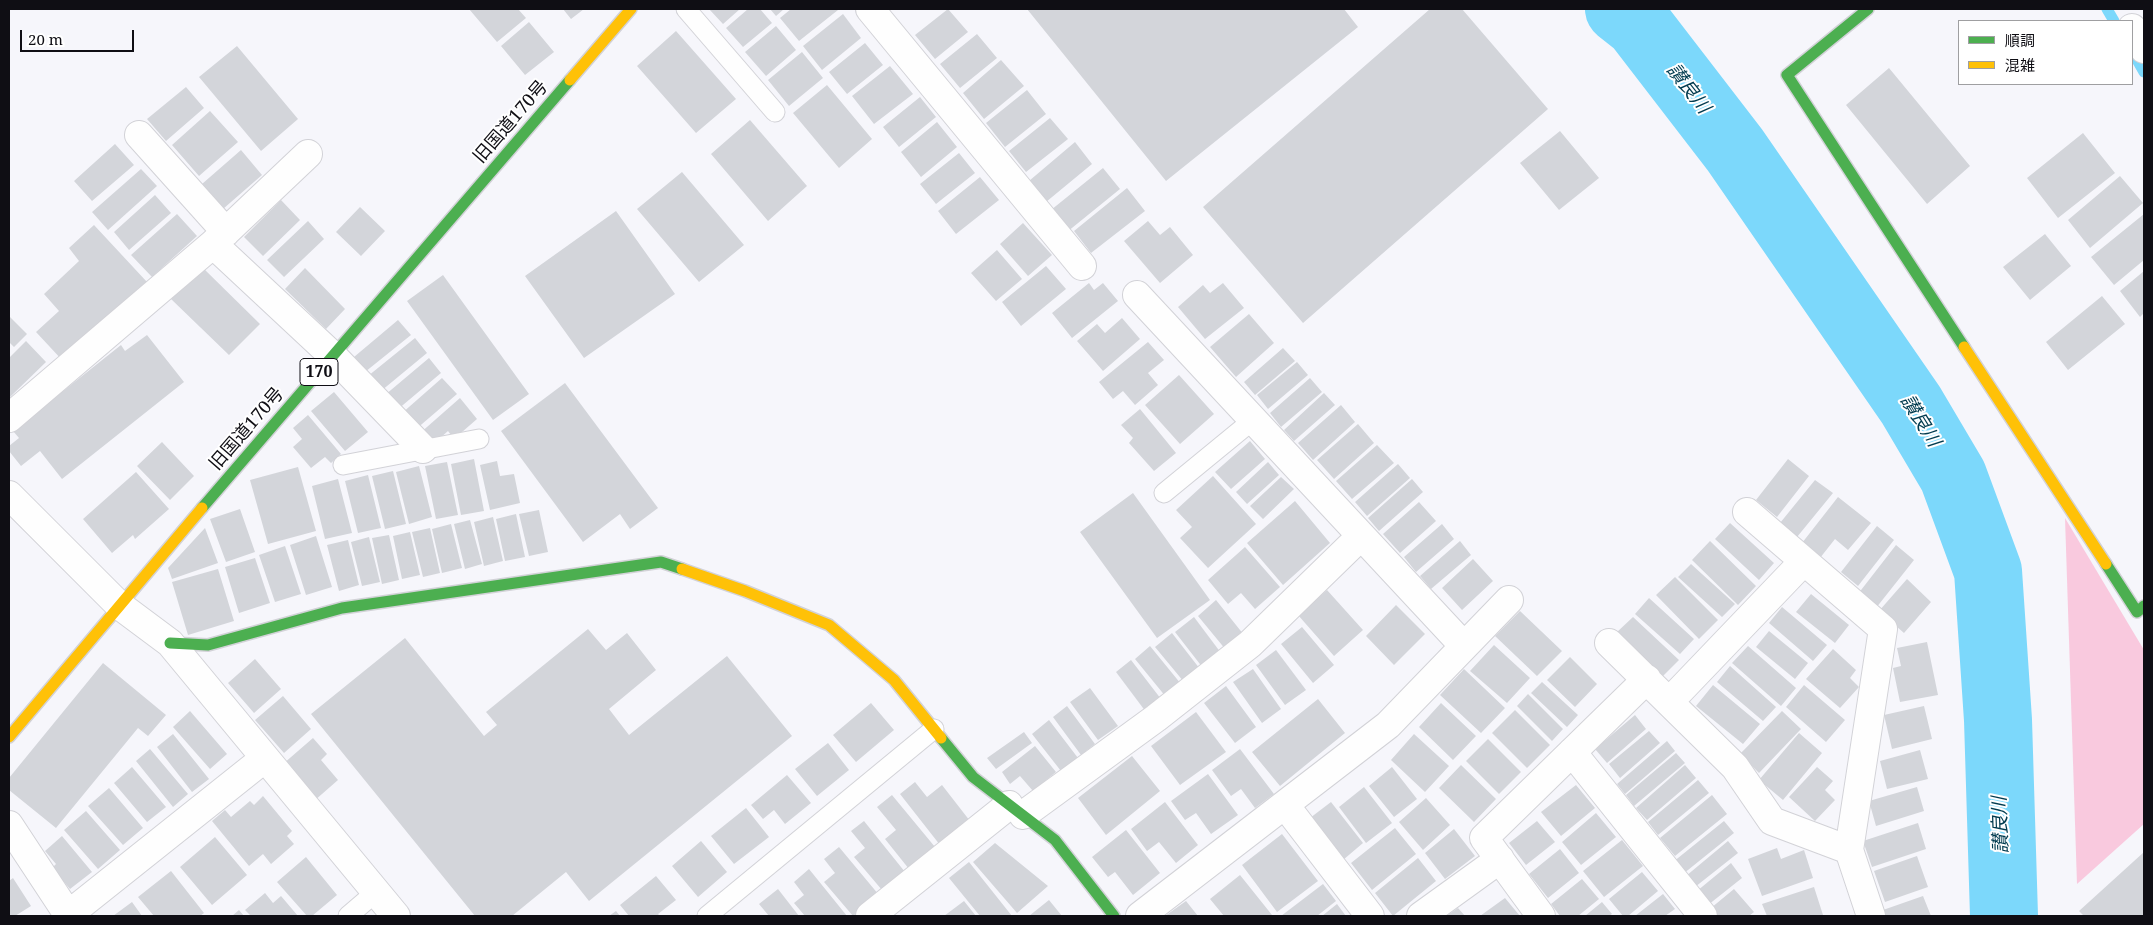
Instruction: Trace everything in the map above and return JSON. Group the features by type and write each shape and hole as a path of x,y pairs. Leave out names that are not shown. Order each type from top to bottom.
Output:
{"main road":[{"name":"旧国道170号","path":"9,737 630,9"},
{"path":"1868,9 1787,75 2137,612 2144,606"},
{"path":"170,643 208,645 342,608 661,562 745,591 829,625 894,680 973,777 1055,840 1114,916"}],"street":[{"path":"870,9 1082,266"},
{"path":"2121,9 2127,20"},
{"path":"2133,30 2144,49"},
{"path":"138,135 219,238 423,449"},
{"path":"9,418 219,238 308,154"},
{"path":"1138,295 1464,646"},
{"path":"9,495 119,606 170,643 396,916"},
{"path":"1747,512 1883,629 1849,850 1871,916"},
{"path":"870,916 1016,810 1156,718 1250,644 1360,536"},
{"path":"1669,702 1804,561"},
{"path":"1140,916 1388,725 1509,600"},
{"path":"1609,643 1735,767 1772,821 1849,850"},
{"path":"1541,916 1484,838 1646,679"},
{"path":"1572,752 1703,916"},
{"path":"9,825 68,916 265,758"},
{"path":"1285,805 1370,916"},
{"path":"1421,916 1500,860"}],"lane":[{"path":"686,9 774,112"},
{"path":"1164,493 1253,420"},
{"path":"343,465 479,439"},
{"path":"707,916 934,729"},
{"path":"348,916 376,892"}],"shaded area":[{"path":"2065,518 2144,650 2144,824 2077,884"}],"building":[{"path":"469,9 518,9 526,18 497,42"},
{"path":"563,9 584,9 571,19"},
{"path":"709,9 740,9 723,24"},
{"path":"748,9 760,9 772,23 743,47 726,28"},
{"path":"770,9 784,9 776,16"},
{"path":"791,9 838,10 799,41 780,18"},
{"path":"948,9 968,32 935,59 915,35"},
{"path":"1027,9 1344,9 1358,27 1166,181"},
{"path":"1430,9 1462,9 1548,109 1303,323 1203,207"},
{"path":"843,14 861,38 822,70 803,46"},
{"path":"529,22 554,52 525,75 501,46"},
{"path":"776,26 796,50 766,76 745,52"},
{"path":"676,31 736,99 696,133 637,66"},
{"path":"977,34 997,58 960,88 940,64"},
{"path":"865,43 883,65 847,94 829,72"},
{"path":"237,46 298,119 261,151 199,77"},
{"path":"802,52 823,78 789,106 768,80"},
{"path":"1001,60 1024,86 984,119 963,93"},
{"path":"890,66 913,94 874,124 852,96"},
{"path":"1889,68 1970,166 1927,204 1846,105"},
{"path":"827,85 872,139 839,168 793,113"},
{"path":"186,87 204,108 166,141 147,119"},
{"path":"1027,90 1046,114 1005,147 986,123"},
{"path":"920,97 936,117 899,147 883,127"},
{"path":"210,111 238,142 199,176 172,145"},
{"path":"1050,118 1068,139 1026,172 1009,151"},
{"path":"750,120 807,186 768,221 711,154"},
{"path":"937,122 957,147 921,177 901,152"},
{"path":"1560,131 1599,178 1559,210 1520,163"},
{"path":"2083,133 2115,173 2058,218 2027,178"},
{"path":"1075,142 1092,164 1046,202 1029,181"},
{"path":"115,144 134,165 92,201 74,181"},
{"path":"241,150 262,175 223,209 202,184"},
{"path":"959,153 975,173 936,204 920,184"},
{"path":"1103,168 1120,189 1067,232 1051,210"},
{"path":"141,169 157,186 108,230 92,212"},
{"path":"682,172 744,245 699,282 637,209"},
{"path":"2120,176 2143,203 2090,248 2068,220"},
{"path":"980,177 999,200 956,234 938,211"},
{"path":"1127,188 1145,211 1091,253 1074,231"},
{"path":"155,195 171,213 129,250 114,232"},
{"path":"281,200 300,220 263,256 244,237"},
{"path":"360,207 385,231 361,256 336,232"},
{"path":"616,211 675,294 584,358 525,276"},
{"path":"177,214 197,236 152,277 131,255"},
{"path":"2144,214 2144,260 2114,285 2091,257"},
{"path":"308,221 324,239 284,277 267,260"},
{"path":"1148,221 1160,235 1170,227 1193,255 1160,283 1124,241"},
{"path":"1023,223 1052,255 1028,276 1000,244"},
{"path":"94,225 147,282 63,361 36,332 59,311 44,294 79,261 69,248"},
{"path":"2045,234 2071,266 2030,300 2003,267"},
{"path":"997,250 1022,279 996,301 971,273"},
{"path":"1046,266 1066,289 1021,326 1002,302"},
{"path":"202,267 260,324 229,355 171,299"},
{"path":"305,268 345,309 326,329 285,289"},
{"path":"2144,271 2144,313 2140,317 2120,291"},
{"path":"443,275 529,394 493,420 407,301"},
{"path":"1089,283 1094,290 1103,283 1118,301 1072,338 1052,313"},
{"path":"1223,283 1244,308 1205,339 1178,307 1203,285 1210,293"},
{"path":"2102,296 2125,324 2068,370 2046,342"},
{"path":"1249,314 1274,343 1236,377 1210,347"},
{"path":"9,316 27,334 14,347 9,342"},
{"path":"1122,318 1140,339 1103,371 1077,341 1097,324 1105,333"},
{"path":"398,320 411,335 365,372 354,357"},
{"path":"147,335 184,382 62,479 40,451 21,466 9,451 9,446 19,438 13,431 121,345 125,351"},
{"path":"415,338 427,353 381,391 368,376"},
{"path":"26,341 46,362 9,398 9,358"},
{"path":"1148,342 1164,360 1148,373 1158,385 1135,405 1123,391 1113,399 1099,382"},
{"path":"1283,348 1295,361 1255,395 1244,382"},
{"path":"429,358 441,373 397,410 385,395"},
{"path":"1297,362 1308,375 1268,409 1257,395"},
{"path":"1179,375 1214,414 1180,444 1145,405"},
{"path":"442,378 457,394 415,430 401,414"},
{"path":"1310,378 1322,392 1281,427 1270,413"},
{"path":"565,383 658,508 630,529 620,514 583,542 501,431"},
{"path":"334,392 368,432 345,451 311,411"},
{"path":"1324,393 1335,405 1294,441 1284,430"},
{"path":"460,398 477,419 454,439 448,431 430,447 419,434"},
{"path":"1341,405 1355,422 1313,460 1298,443"},
{"path":"1140,409 1176,453 1154,471 1129,443 1133,438 1121,425"},
{"path":"308,415 341,454 331,463 325,457 311,468 293,447 302,439 293,428"},
{"path":"1358,424 1374,443 1334,479 1317,460"},
{"path":"1250,441 1265,459 1231,489 1215,472"},
{"path":"162,442 194,476 170,500 137,466"},
{"path":"1377,445 1394,463 1352,499 1336,481"},
{"path":"474,459 484,511 461,515 451,464"},
{"path":"1788,459 1809,476 1777,517 1756,500"},
{"path":"497,461 500,476 514,474 520,503 490,510 480,465"},
{"path":"447,462 458,515 436,519 425,466"},
{"path":"1268,462 1279,475 1247,504 1236,492"},
{"path":"1398,464 1410,478 1367,516 1355,502"},
{"path":"419,466 432,517 409,524 396,472"},
{"path":"298,467 316,531 268,544 250,480"},
{"path":"393,471 406,524 385,529 372,476"},
{"path":"136,472 169,509 135,539 133,535 112,553 83,519"},
{"path":"368,475 381,528 358,533 345,481"},
{"path":"1213,476 1256,524 1208,568 1180,538 1192,527 1176,510"},
{"path":"1281,477 1294,489 1263,519 1250,506"},
{"path":"338,479 352,533 325,539 312,486"},
{"path":"1412,479 1423,492 1379,531 1368,518"},
{"path":"1815,480 1833,493 1797,537 1780,523"},
{"path":"1133,493 1210,600 1157,638 1080,532"},
{"path":"1838,497 1871,523 1848,550 1835,539 1820,558 1802,543"},
{"path":"1295,501 1330,543 1283,585 1247,543"},
{"path":"1419,502 1436,521 1400,553 1383,534"},
{"path":"240,509 255,552 226,562 210,519"},
{"path":"539,510 548,552 529,556 519,514"},
{"path":"516,514 525,557 505,561 496,519"},
{"path":"493,517 503,561 484,566 474,522"},
{"path":"470,520 482,564 465,569 454,524"},
{"path":"1730,523 1774,563 1759,580 1715,539"},
{"path":"451,524 462,568 442,573 432,529"},
{"path":"1442,524 1454,539 1416,572 1404,557"},
{"path":"1877,526 1894,540 1858,586 1841,572"},
{"path":"205,528 218,563 172,579 168,568"},
{"path":"430,528 440,573 423,577 412,532"},
{"path":"410,532 420,575 402,579 393,536"},
{"path":"389,535 399,580 382,584 372,538"},
{"path":"316,536 332,587 306,595 290,545"},
{"path":"369,537 380,582 362,586 351,542"},
{"path":"348,540 359,585 339,591 327,545"},
{"path":"1460,541 1471,555 1431,589 1420,576"},
{"path":"1710,541 1756,586 1738,605 1692,560"},
{"path":"1896,545 1914,560 1876,608 1858,594"},
{"path":"285,546 301,594 275,602 259,555"},
{"path":"1245,547 1280,587 1255,609 1241,593 1228,604 1208,580"},
{"path":"255,558 270,603 239,613 225,567"},
{"path":"1473,559 1493,581 1462,610 1442,588"},
{"path":"1691,564 1735,604 1722,617 1678,577"},
{"path":"218,569 234,621 188,635 172,582"},
{"path":"1675,577 1718,620 1699,639 1656,595"},
{"path":"1907,579 1931,602 1904,633 1879,611"},
{"path":"1327,590 1363,630 1334,656 1298,615"},
{"path":"1811,594 1849,625 1835,643 1796,612"},
{"path":"1649,598 1694,639 1680,654 1635,614"},
{"path":"1216,600 1244,635 1226,650 1198,616"},
{"path":"1396,605 1425,634 1394,665 1366,636"},
{"path":"1782,607 1827,645 1813,661 1769,623"},
{"path":"1520,611 1562,651 1537,676 1495,636"},
{"path":"1194,617 1221,653 1203,668 1175,632"},
{"path":"1633,617 1679,660 1662,677 1616,633"},
{"path":"1302,627 1334,665 1313,683 1281,644"},
{"path":"588,629 606,650 627,633 656,670 609,709 629,735 727,656 792,736 589,901 566,872 512,916 475,916 311,714 405,638 484,736 497,725 486,712"},
{"path":"1769,631 1808,663 1795,679 1756,647"},
{"path":"1172,633 1200,669 1184,682 1155,647"},
{"path":"1927,642 1938,695 1900,702 1893,668 1901,666 1897,648"},
{"path":"1494,645 1530,678 1507,703 1470,671"},
{"path":"1150,646 1181,684 1166,697 1135,659"},
{"path":"1748,646 1796,688 1781,706 1732,663"},
{"path":"1833,649 1856,670 1850,678 1859,687 1840,708 1806,679"},
{"path":"1276,650 1306,690 1285,705 1256,665"},
{"path":"1570,657 1597,684 1575,707 1547,680"},
{"path":"255,659 281,689 254,713 228,683"},
{"path":"1131,660 1161,699 1146,712 1116,672"},
{"path":"103,663 166,715 148,736 138,728 56,828 9,790 9,778"},
{"path":"1730,666 1776,707 1763,721 1717,682"},
{"path":"1253,669 1281,709 1262,723 1233,682"},
{"path":"1464,669 1505,708 1481,733 1440,695"},
{"path":"1542,682 1578,715 1567,727 1531,693"},
{"path":"1713,685 1760,724 1743,744 1696,706"},
{"path":"1804,685 1845,720 1826,742 1786,707"},
{"path":"1226,686 1256,727 1235,743 1204,703"},
{"path":"1090,688 1118,726 1098,740 1070,702"},
{"path":"1528,694 1563,729 1552,741 1517,706"},
{"path":"283,696 311,729 284,753 255,720"},
{"path":"1318,699 1345,733 1280,786 1252,752"},
{"path":"871,703 894,730 856,762 833,735"},
{"path":"1441,703 1476,736 1453,760 1419,727"},
{"path":"1067,706 1095,744 1081,755 1053,717"},
{"path":"1924,706 1932,739 1892,749 1884,715"},
{"path":"1515,710 1550,745 1527,768 1492,733"},
{"path":"190,711 227,754 210,769 173,727"},
{"path":"1782,711 1801,729 1759,773 1740,754"},
{"path":"1196,712 1226,752 1180,785 1151,746"},
{"path":"1635,715 1646,729 1607,763 1595,749"},
{"path":"1049,720 1078,758 1061,771 1032,734"},
{"path":"1649,731 1660,743 1620,778 1609,764"},
{"path":"1024,732 1032,743 996,769 987,758"},
{"path":"1799,733 1822,753 1783,800 1759,780"},
{"path":"173,734 209,779 192,792 157,747"},
{"path":"1414,734 1449,766 1425,792 1391,760"},
{"path":"313,738 327,754 321,760 338,780 314,801 283,764"},
{"path":"1488,739 1521,772 1499,794 1466,761"},
{"path":"1667,741 1675,751 1625,794 1617,784"},
{"path":"828,743 849,770 817,796 795,769"},
{"path":"1035,746 1056,772 1033,791 1020,776 1010,784 1002,772"},
{"path":"150,749 188,794 173,807 136,761"},
{"path":"1240,749 1274,794 1255,808 1241,789 1231,796 1212,770"},
{"path":"1920,750 1928,779 1887,789 1880,761"},
{"path":"1676,753 1685,763 1634,806 1626,795"},
{"path":"1132,756 1160,791 1106,835 1078,798"},
{"path":"1461,765 1496,799 1474,822 1439,788"},
{"path":"1685,765 1696,778 1647,820 1636,808"},
{"path":"132,767 166,807 147,822 114,783"},
{"path":"1392,767 1417,799 1394,817 1369,786"},
{"path":"1817,767 1833,781 1825,790 1835,800 1815,821 1789,797"},
{"path":"1208,774 1238,815 1211,834 1196,813 1185,820 1171,801"},
{"path":"787,775 811,803 785,824 774,810 763,819 751,805"},
{"path":"1698,780 1709,793 1658,835 1648,822"},
{"path":"915,782 927,797 942,785 970,821 940,845 900,794"},
{"path":"1576,785 1595,808 1561,836 1541,812"},
{"path":"1364,787 1392,823 1366,843 1339,807"},
{"path":"1917,787 1924,811 1876,826 1869,801"},
{"path":"109,788 143,828 123,845 88,806"},
{"path":"892,795 935,847 909,869 885,839 896,830 877,807"},
{"path":"1712,795 1727,814 1675,856 1660,838"},
{"path":"263,796 292,831 287,836 294,844 271,864 263,854 249,866 212,821 225,810 231,817 250,801 254,805"},
{"path":"1426,798 1450,825 1423,850 1399,822"},
{"path":"1165,802 1198,845 1176,863 1159,842 1147,851 1131,829"},
{"path":"1331,802 1363,843 1343,860 1310,818"},
{"path":"746,808 769,837 734,864 711,836"},
{"path":"86,811 120,850 98,869 64,830"},
{"path":"1596,813 1616,837 1581,865 1562,842"},
{"path":"864,821 905,872 882,890 854,857 865,848 851,831"},
{"path":"1537,821 1555,842 1526,865 1509,843"},
{"path":"1724,821 1734,833 1683,874 1673,862"},
{"path":"1918,823 1926,849 1872,867 1863,841"},
{"path":"1395,828 1416,854 1372,890 1351,863"},
{"path":"1454,829 1475,856 1445,879 1425,853"},
{"path":"1126,830 1160,873 1133,895 1115,872 1108,877 1092,857"},
{"path":"1282,834 1318,881 1277,912 1242,865"},
{"path":"62,836 92,872 70,889 52,868 56,864 45,851"},
{"path":"215,837 247,875 212,905 180,867"},
{"path":"1622,840 1643,866 1604,897 1583,871"},
{"path":"701,841 727,872 698,897 672,866"},
{"path":"1728,841 1738,853 1695,887 1686,876"},
{"path":"995,843 1048,886 1017,913 973,862"},
{"path":"839,847 879,895 853,916 824,882 835,873 824,859"},
{"path":"1777,848 1781,859 1804,850 1813,878 1762,896 1748,859"},
{"path":"1560,849 1579,873 1548,898 1529,874"},
{"path":"2144,852 2144,916 2084,916 2079,911"},
{"path":"1917,856 1928,887 1885,902 1874,871"},
{"path":"306,857 337,895 312,916 307,916 277,882"},
{"path":"1418,858 1436,881 1393,916 1375,893"},
{"path":"969,862 1012,916 980,916 949,878"},
{"path":"1731,863 1742,878 1708,905 1697,891"},
{"path":"809,869 847,916 805,916 794,903 804,895 794,882"},
{"path":"171,871 204,913 200,916 154,916 138,897"},
{"path":"1642,872 1658,891 1628,916 1623,916 1609,899"},
{"path":"1240,875 1271,916 1224,916 1210,899"},
{"path":"656,876 676,900 658,914 660,916 629,916 620,905"},
{"path":"13,878 31,906 15,916 9,916 9,881"},
{"path":"1582,879 1599,899 1578,916 1560,916 1551,904"},
{"path":"1323,884 1336,901 1317,916 1281,916"},
{"path":"1814,887 1823,915 1767,916 1762,904"},
{"path":"778,889 799,916 769,916 759,904"},
{"path":"1734,889 1754,912 1749,916 1718,916 1711,908"},
{"path":"265,893 273,903 281,896 298,916 251,916 245,910"},
{"path":"1663,894 1675,909 1665,916 1635,916"},
{"path":"1923,896 1931,916 1885,916 1883,910"},
{"path":"1505,898 1520,916 1480,916"},
{"path":"1049,900 1062,916 1029,916"},
{"path":"964,901 976,916 944,916"},
{"path":"1186,901 1198,916 1165,916"},
{"path":"132,902 142,916 113,916"},
{"path":"1602,902 1612,914 1609,916 1585,916"},
{"path":"1337,904 1346,916 1322,916"},
{"path":"1458,908 1465,916 1446,916"},
{"path":"239,910 244,916 232,916"},
{"path":"616,911 620,916 609,916"}],"waterway":[{"name":"讃良川","path":"1619,9 1638,24 1735,150 1911,405 1953,476 1988,571 1998,720 2004,916"},
{"path":"2107,9 2113,20"},
{"path":"2133,53 2144,72"}],"traffic: fast":[{"path":"1868,9 1787,75 1964,347"},
{"path":"202,508 570,80"},
{"path":"170,643 208,645 342,608 661,562 682,569"},
{"path":"2106,564 2137,612 2144,606"},
{"path":"941,738 973,777 1055,840 1114,916"}],"traffic: slow":[{"path":"570,80 631,9"},
{"path":"1964,347 2106,564"},
{"path":"9,737 202,508"},
{"path":"682,569 745,591 829,625 894,680 941,738"}]}
